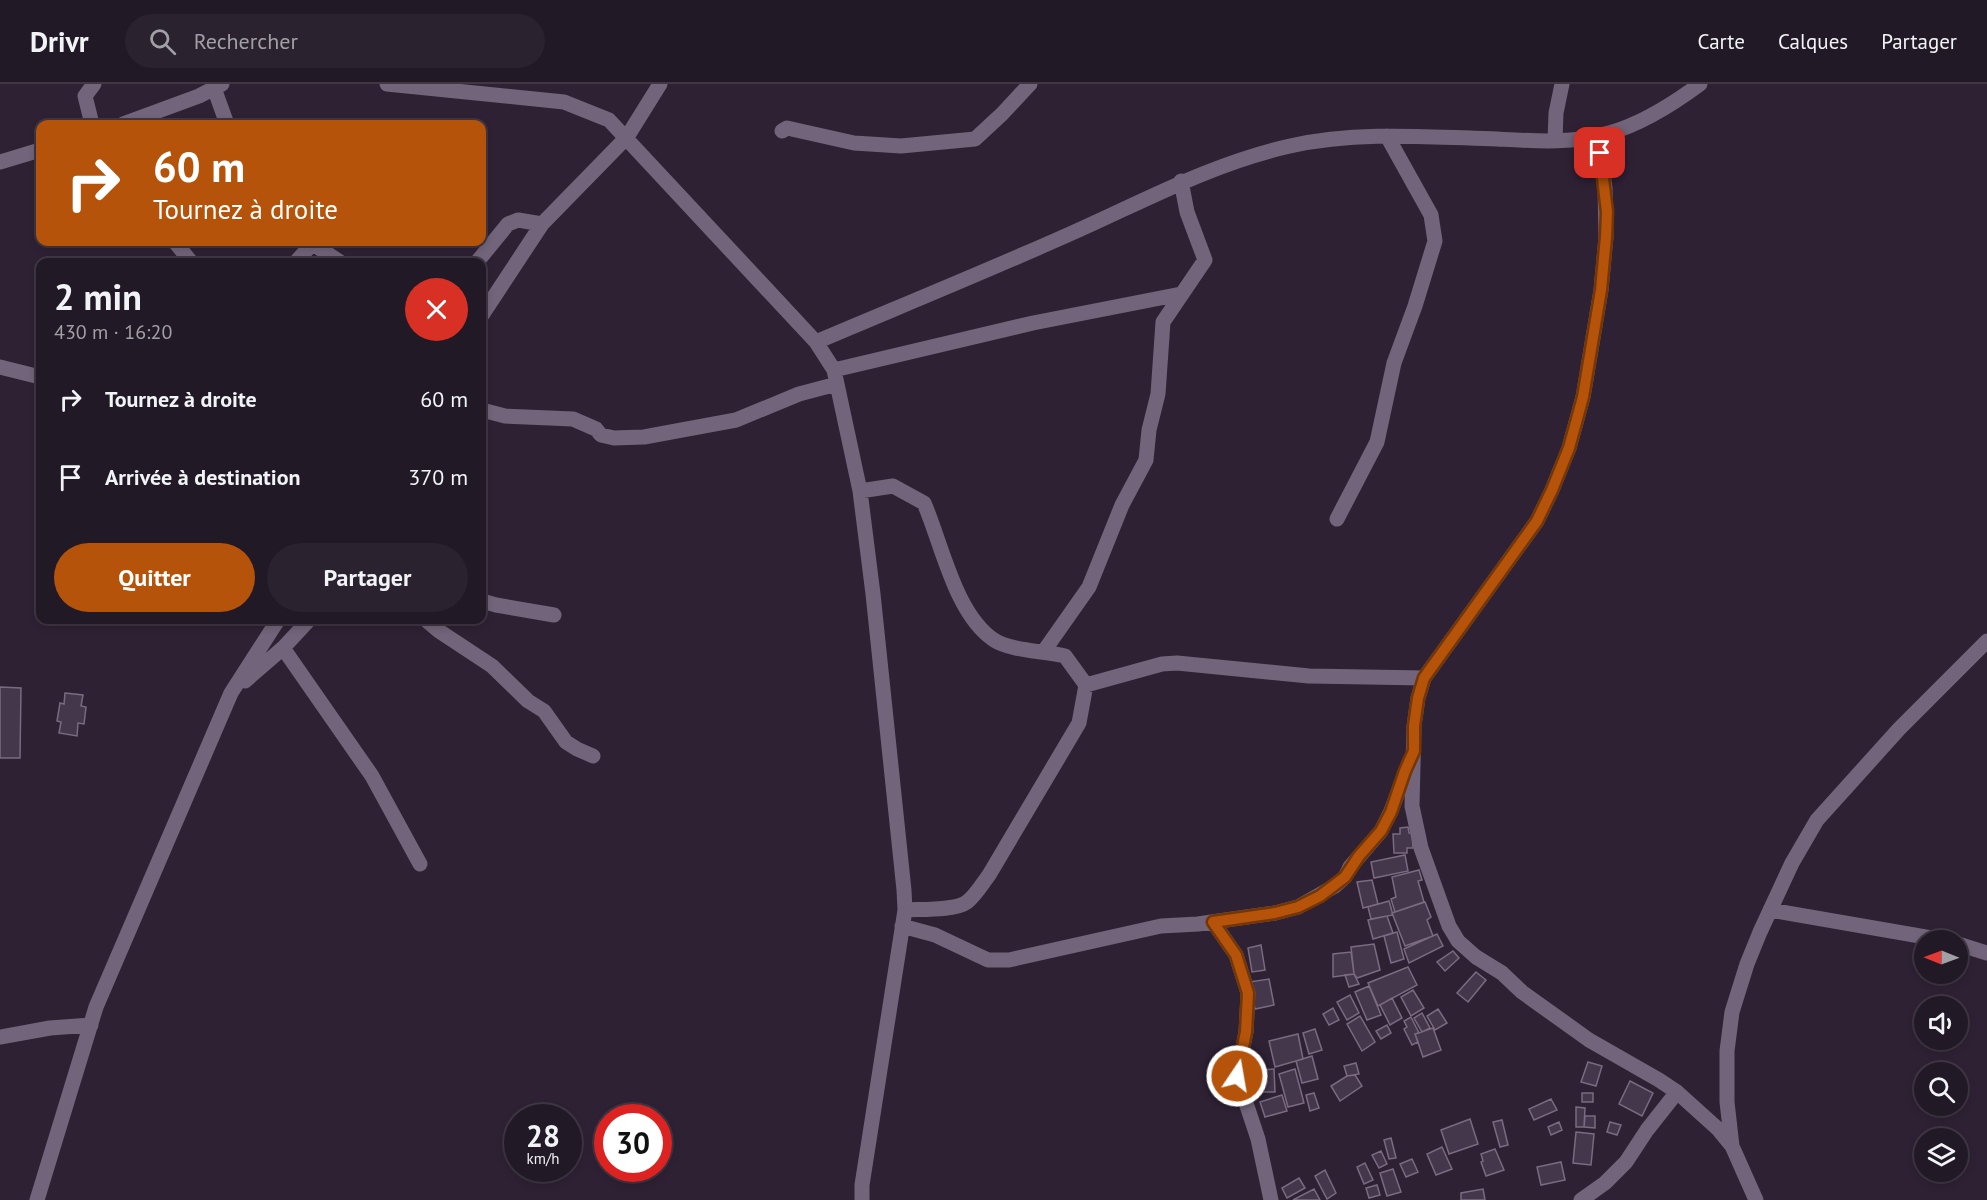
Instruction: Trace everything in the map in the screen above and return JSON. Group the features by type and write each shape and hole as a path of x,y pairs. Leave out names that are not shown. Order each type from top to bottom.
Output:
{"street":[{"path":"91,120 86,96 94,84"},
{"path":"387,84 564,102 609,120 816,342 835,377 860,491 889,744 905,910 861,1200"},
{"path":"486,309 542,224 627,137 660,84"},
{"path":"782,131 787,128 854,143 901,146 975,139 1030,84"},
{"path":"1555,141 1556,113 1562,84"},
{"path":"816,342 1068,235 1181,182 1236,161 1292,146 1387,136 1555,141 1598,136 1647,117 1700,84"},
{"path":"135,120 178,105 218,86 226,120"},
{"path":"1337,519 1377,442 1394,363 1435,241 1431,215 1387,136"},
{"path":"1598,136 1607,212 1606,237 1601,290 1583,397 1569,448 1537,521 1424,678 1414,726 1412,806 1421,848 1449,926 1458,940 1476,957 1502,973 1522,992 1589,1040 1677,1092 1718,1129 1732,1146 1756,1200"},
{"path":"0,162 36,151"},
{"path":"1044,651 1089,587 1122,505 1146,460 1149,430 1158,394 1163,322 1205,260 1187,212 1181,182"},
{"path":"480,258 508,224 518,220 542,224"},
{"path":"178,246 188,258"},
{"path":"299,258 309,246"},
{"path":"316,246 334,258"},
{"path":"486,411 505,416 573,419 596,429 601,435 614,438 644,437 736,420 835,377 1033,323 1181,294"},
{"path":"0,367 36,376"},
{"path":"860,491 893,486 924,503 957,593 974,620 994,640 1023,651 1044,651 1065,656 1086,685 1079,723 994,867 976,891 966,903 952,908 905,910"},
{"path":"486,602 554,615"},
{"path":"37,1200 96,1007 231,693 275,624"},
{"path":"231,693 283,648 305,624"},
{"path":"431,624 492,666 528,701 544,711 566,742 593,756"},
{"path":"1732,1146 1727,1102 1728,1036 1732,1012 1741,981 1791,863 1817,820 1899,729 1987,641"},
{"path":"283,648 372,776 420,864"},
{"path":"1086,685 1162,664 1177,663 1309,676 1424,678"},
{"path":"902,926 935,935 988,960 996,961 1161,926 1213,922 1275,913 1298,907 1335,886 1345,877 1359,856 1381,831 1391,812 1414,751"},
{"path":"1770,910 1914,935"},
{"path":"1213,922 1236,955 1248,993 1246,1032 1237,1076 1258,1139 1271,1200"},
{"path":"1968,947 1987,953"},
{"path":"0,1037 50,1028 91,1025"},
{"path":"1581,1200 1605,1183 1626,1162 1647,1130 1677,1092"}],"building":[{"path":"0,687 21,688 20,758 0,758"},
{"path":"65,693 83,695 81,706 86,707 84,724 78,723 77,736 59,733 61,722 57,721 60,703 64,704"},
{"path":"1408,827 1409,833 1412,833 1413,848 1407,848 1407,853 1394,853 1393,834 1400,834 1400,828"},
{"path":"1405,855 1408,871 1374,878 1371,862"},
{"path":"1419,870 1422,880 1418,881 1424,902 1395,912 1391,899 1396,897 1392,877"},
{"path":"1372,880 1378,904 1363,908 1357,882"},
{"path":"1389,901 1393,915 1371,919 1368,907"},
{"path":"1425,902 1431,917 1427,920 1433,936 1405,946 1392,913"},
{"path":"1387,916 1393,933 1373,939 1368,920"},
{"path":"1397,932 1404,959 1391,963 1384,936"},
{"path":"1437,934 1443,946 1409,963 1404,949"},
{"path":"1374,944 1380,970 1357,978 1354,974 1351,947"},
{"path":"1261,945 1265,970 1252,972 1248,948"},
{"path":"1453,951 1459,958 1445,971 1437,962"},
{"path":"1351,952 1354,974 1333,977 1333,954"},
{"path":"1408,967 1417,985 1378,1006 1368,983"},
{"path":"1476,972 1486,980 1468,1002 1457,993"},
{"path":"1354,974 1359,984 1349,987 1345,975"},
{"path":"1269,979 1274,1005 1255,1009 1249,982"},
{"path":"1369,986 1381,1015 1367,1020 1355,992"},
{"path":"1413,990 1424,1008 1411,1016 1401,997"},
{"path":"1350,995 1359,1013 1347,1020 1337,1002"},
{"path":"1392,998 1402,1018 1390,1025 1380,1005"},
{"path":"1333,1008 1339,1020 1329,1025 1323,1014"},
{"path":"1438,1009 1447,1023 1435,1030 1427,1016"},
{"path":"1422,1013 1430,1028 1422,1032 1414,1018"},
{"path":"1360,1016 1375,1042 1362,1051 1347,1024"},
{"path":"1411,1017 1419,1033 1415,1034 1418,1042 1412,1045 1404,1029 1407,1027 1404,1021"},
{"path":"1387,1025 1391,1033 1381,1039 1376,1031"},
{"path":"1433,1028 1441,1050 1423,1057 1415,1034"},
{"path":"1315,1029 1322,1050 1309,1054 1303,1033"},
{"path":"1298,1034 1303,1059 1275,1067 1269,1041"},
{"path":"1246,1054 1252,1054 1254,1070 1246,1071"},
{"path":"1312,1056 1318,1079 1302,1083 1296,1061"},
{"path":"1588,1062 1602,1066 1596,1086 1581,1082"},
{"path":"1356,1063 1359,1074 1347,1076 1344,1066"},
{"path":"1274,1069 1275,1092 1254,1092 1253,1082 1260,1082 1259,1070"},
{"path":"1295,1069 1304,1103 1288,1107 1279,1074"},
{"path":"1259,1070 1260,1082 1242,1083 1241,1071"},
{"path":"1355,1075 1362,1086 1340,1101 1331,1086 1347,1076"},
{"path":"1630,1081 1653,1093 1642,1116 1619,1104"},
{"path":"1314,1093 1319,1108 1310,1111 1306,1095"},
{"path":"1582,1093 1593,1093 1593,1102 1582,1102"},
{"path":"1282,1095 1287,1111 1265,1117 1260,1102"},
{"path":"1551,1099 1557,1110 1534,1120 1529,1109"},
{"path":"1576,1107 1585,1108 1584,1127 1576,1127"},
{"path":"1585,1116 1595,1116 1595,1128 1584,1127"},
{"path":"1470,1119 1478,1144 1449,1154 1441,1130"},
{"path":"1502,1120 1508,1145 1500,1147 1493,1122"},
{"path":"1559,1122 1562,1130 1551,1135 1548,1127"},
{"path":"1610,1122 1621,1125 1617,1135 1607,1132"},
{"path":"1576,1132 1594,1134 1591,1165 1573,1163"},
{"path":"1391,1138 1396,1158 1389,1159 1384,1140"},
{"path":"1442,1147 1452,1169 1436,1175 1427,1154"},
{"path":"1495,1149 1504,1170 1486,1176 1481,1154"},
{"path":"1381,1151 1387,1164 1379,1168 1372,1155"},
{"path":"1412,1159 1418,1172 1406,1177 1400,1164"},
{"path":"1561,1162 1565,1180 1541,1185 1537,1167"},
{"path":"1365,1163 1373,1180 1364,1184 1357,1167"},
{"path":"1393,1169 1401,1192 1387,1196 1380,1173"},
{"path":"1325,1170 1336,1193 1327,1199 1315,1176"},
{"path":"1299,1178 1305,1188 1287,1198 1282,1188"},
{"path":"1377,1185 1380,1195 1369,1198 1366,1188"},
{"path":"1314,1189 1320,1200 1293,1200"},
{"path":"1483,1189 1485,1200 1461,1200 1461,1193"}],"route":[{"path":"1237,1076 1246,1032 1248,993 1236,955 1213,922 1275,913 1298,907 1320,896 1345,877 1350,867 1381,831 1391,812 1414,751 1414,726 1424,678 1537,521 1560,471 1583,397 1601,290 1607,212 1600,153"}]}
